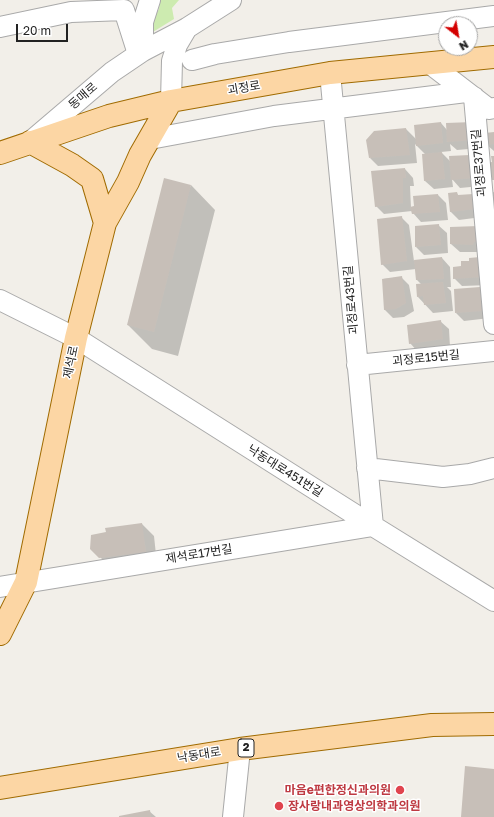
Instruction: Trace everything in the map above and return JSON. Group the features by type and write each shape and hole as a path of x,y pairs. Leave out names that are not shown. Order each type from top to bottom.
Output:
{"main road":[{"name":"괴정로","path":"0,153 109,116 171,101 330,73 429,62 494,57"},
{"name":"제석로","path":"0,634 26,582 76,338 105,223 128,182 140,155 171,101"},
{"path":"30,142 72,164 92,179 105,223"},
{"name":"낙동대로","path":"0,788 240,749 432,725 494,724"}],"street":[{"path":"141,52 144,22 150,0"},
{"name":"동매로","path":"30,142 112,72 141,52 187,28 231,0"},
{"path":"0,27 70,12 124,10 141,52"},
{"path":"192,60 215,54 288,42 494,16"},
{"path":"171,101 172,61 187,28"},
{"path":"429,62 489,109 494,108"},
{"name":"괴정로43번길","path":"330,73 373,526"},
{"path":"150,139 274,116 470,94"},
{"name":"괴정로37번길","path":"470,94 494,324"},
{"name":"낙동대로451번길","path":"0,300 76,338 494,602"},
{"name":"괴정로15번길","path":"357,365 494,351"},
{"path":"367,468 443,477 470,474 494,468"},
{"name":"제석로17번길","path":"0,587 373,526"},
{"path":"233,817 240,749"}],"green space":[{"path":"160,0 179,0 172,8 174,19 148,35 146,33 159,9"}],"building":[{"path":"441,122 443,143 416,146 414,125"},
{"path":"473,122 474,140 447,142 446,123"},
{"path":"406,128 410,155 369,158 366,140 374,131"},
{"path":"494,132 494,144 486,145 485,133"},
{"path":"442,152 445,179 424,181 422,154"},
{"path":"470,155 474,178 451,180 449,156"},
{"path":"491,156 494,156 494,180 489,180 486,163 492,162"},
{"path":"405,168 406,178 403,178 403,203 375,207 371,171"},
{"path":"164,178 191,185 154,332 127,325"},
{"path":"457,192 458,195 473,194 475,209 450,212 448,193"},
{"path":"438,194 440,212 412,214 410,207 414,206 413,196"},
{"path":"402,216 407,261 381,265 377,219"},
{"path":"439,224 441,245 415,247 415,226"},
{"path":"479,226 480,241 474,242 473,245 450,244 450,227"},
{"path":"442,257 444,279 416,280 414,260"},
{"path":"480,257 482,277 453,279 453,267 461,266 461,261 469,261 469,258"},
{"path":"402,276 406,303 396,309 384,310 382,279"},
{"path":"443,282 446,303 424,305 423,296 417,297 416,284"},
{"path":"480,287 482,311 455,313 454,289"},
{"path":"441,320 443,339 409,344 407,325"},
{"path":"142,523 146,552 99,558 90,549 91,535 106,532 105,528"},
{"path":"465,766 494,769 494,817 461,817"},
{"path":"150,810 151,817 119,817 119,816"}],"place":[{"name":"마음e편한정신과의원","path":"400,790"},
{"name":"장사랑내과영상의학과의원","path":"279,806"}]}
